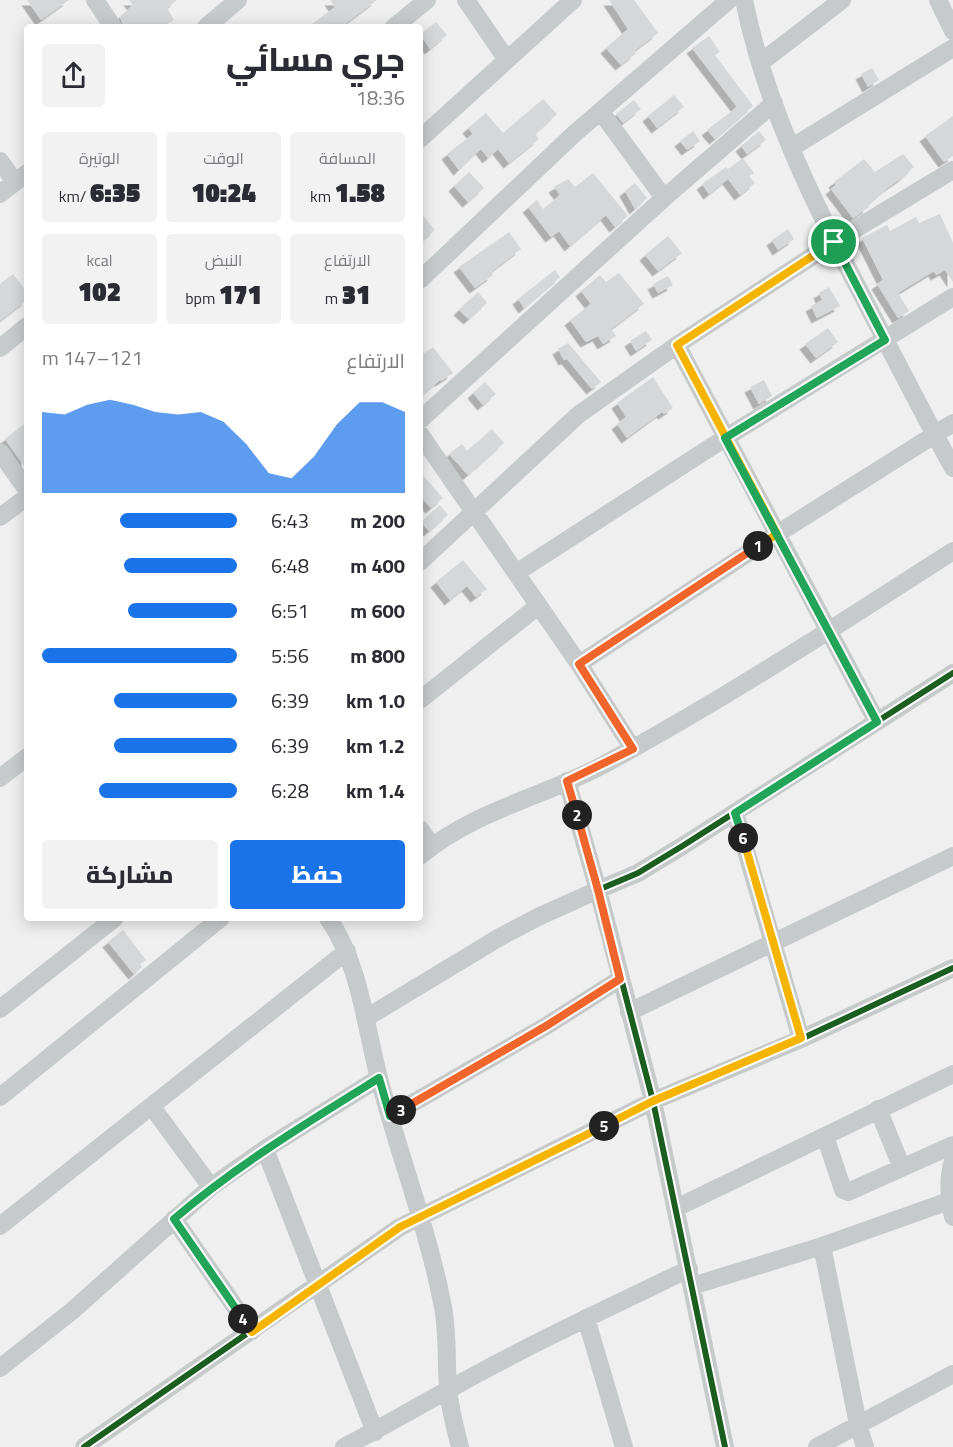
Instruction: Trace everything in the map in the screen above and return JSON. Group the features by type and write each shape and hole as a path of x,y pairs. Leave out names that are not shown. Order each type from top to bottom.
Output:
{"street":[{"path":"95,0 111,24"},
{"path":"398,24 428,0"},
{"path":"466,0 507,60"},
{"path":"423,136 573,0"},
{"path":"423,277 574,134 729,0"},
{"path":"744,0 751,36 760,63 791,148 813,199 953,468"},
{"path":"760,63 842,0"},
{"path":"938,0 953,31"},
{"path":"209,24 229,3"},
{"path":"791,148 953,48"},
{"path":"423,417 664,198 774,103"},
{"path":"601,112 664,198"},
{"path":"0,160 21,178 0,194"},
{"path":"423,559 578,415 677,345 834,242 953,170"},
{"path":"516,573 725,438 953,297"},
{"path":"0,348 24,328"},
{"path":"677,345 877,722"},
{"path":"579,664 777,534 953,423"},
{"path":"423,438 579,664 633,749"},
{"path":"0,452 24,486"},
{"path":"0,517 24,499"},
{"path":"426,851 510,804 567,781 633,749 830,630 953,551"},
{"path":"423,698 538,606"},
{"path":"366,1018 500,937 538,917 638,873 953,673"},
{"path":"0,778 24,759"},
{"path":"567,781 653,1101 725,1447"},
{"path":"735,813 801,1038"},
{"path":"629,1012 953,856"},
{"path":"0,1009 111,921"},
{"path":"0,1097 217,921"},
{"path":"336,921 366,1018 379,1078 421,1217 444,1310 448,1389 460,1447"},
{"path":"0,1226 347,951"},
{"path":"84,1447 252,1332 375,1243 421,1217 653,1101 801,1038 953,968"},
{"path":"390,1116 502,1053 620,979"},
{"path":"676,1208 953,1074"},
{"path":"0,1368 72,1311 211,1187 264,1149 379,1078"},
{"path":"153,1107 211,1187"},
{"path":"878,1109 902,1168"},
{"path":"825,1136 845,1192 953,1144"},
{"path":"264,1149 375,1431"},
{"path":"344,1447 448,1389 586,1318 691,1277 822,1246 951,1209 949,1182 953,1161"},
{"path":"174,1219 252,1332"},
{"path":"822,1246 858,1424 865,1447"},
{"path":"586,1318 624,1447"},
{"path":"818,1447 953,1374"}],"building":[{"path":"27,0 69,0 41,20"},
{"path":"129,0 177,0 167,8 174,20 168,24 123,24 120,17 133,5"},
{"path":"330,0 377,0 345,24 312,24 335,7"},
{"path":"609,0 634,0 658,33 634,51 636,53 621,65 606,48 628,29"},
{"path":"436,22 447,35 430,49 423,38 423,32"},
{"path":"709,36 720,52 715,55 753,106 715,139 707,130 737,107 692,48"},
{"path":"872,68 879,80 868,87 861,74"},
{"path":"674,95 684,107 657,128 648,116"},
{"path":"543,99 557,114 535,134 539,139 509,163 498,149 488,158 481,149 459,170 447,154 473,134 468,128 486,113 503,133"},
{"path":"634,100 641,109 623,123 616,114"},
{"path":"953,116 953,156 944,162 925,136"},
{"path":"693,131 700,141 687,150 680,141"},
{"path":"759,131 766,140 747,154 741,146"},
{"path":"903,154 914,167 867,205 869,207 853,218 831,189 836,185 834,182 864,159 875,172"},
{"path":"743,158 754,173 749,176 755,183 740,195 728,179 709,194 702,184"},
{"path":"469,172 484,188 468,202 454,186"},
{"path":"593,173 628,216 615,227 606,215 570,246 559,231 551,237 528,207 537,200 543,209 560,195 554,187 568,179 575,187"},
{"path":"635,183 647,198 635,209 625,191"},
{"path":"940,214 953,243 953,282 945,270 936,275 934,271 898,293 909,311 898,318 877,284 883,280 862,238 887,225 890,231 916,217 919,223"},
{"path":"423,216 435,230 423,240"},
{"path":"788,229 794,239 778,250 772,240"},
{"path":"509,232 521,249 491,272 493,275 475,288 459,267"},
{"path":"668,236 682,253 658,271 645,255"},
{"path":"555,270 560,277 524,308 518,299"},
{"path":"619,273 644,304 611,329 616,336 603,344 598,336 586,342 570,320 591,304 581,291 600,275 606,282"},
{"path":"13,274 24,288 24,302 0,321 0,284"},
{"path":"668,276 673,285 658,293 653,284"},
{"path":"829,287 840,306 817,318 811,306 822,300 819,293"},
{"path":"478,292 487,303 469,319 459,310"},
{"path":"828,328 838,342 816,358 805,344"},
{"path":"646,331 652,340 636,351 630,341"},
{"path":"568,343 601,382 592,389 567,359 564,360 558,349"},
{"path":"433,347 453,373 440,380 423,394 423,354"},
{"path":"653,377 673,408 664,414 662,412 627,438 617,424 626,417 617,403"},
{"path":"764,380 772,396 759,404 750,387"},
{"path":"485,382 496,394 483,405 473,393"},
{"path":"24,424 24,466 5,439"},
{"path":"492,429 504,443 468,475 449,454 462,444 467,451"},
{"path":"423,475 443,498 431,508 423,499"},
{"path":"440,505 448,515 429,531 423,524 423,520"},
{"path":"463,560 487,589 476,597 467,586 450,600 436,582"},
{"path":"123,930 146,960 140,964 142,967 134,974 108,942"}],"cycle path":[{"path":"725,1447 653,1101 598,890 638,873 684,845 953,673"},
{"path":"84,1447 400,1227 653,1101 801,1039 953,968"}],"route":[{"path":"834,242 677,345 725,438 777,534 579,664 633,749 598,768 567,781 620,979 502,1053 390,1116 379,1078 264,1149 211,1187 174,1219 252,1332 400,1227 653,1101 801,1038 735,813 877,722 830,630 725,438 885,340 834,242"}]}
